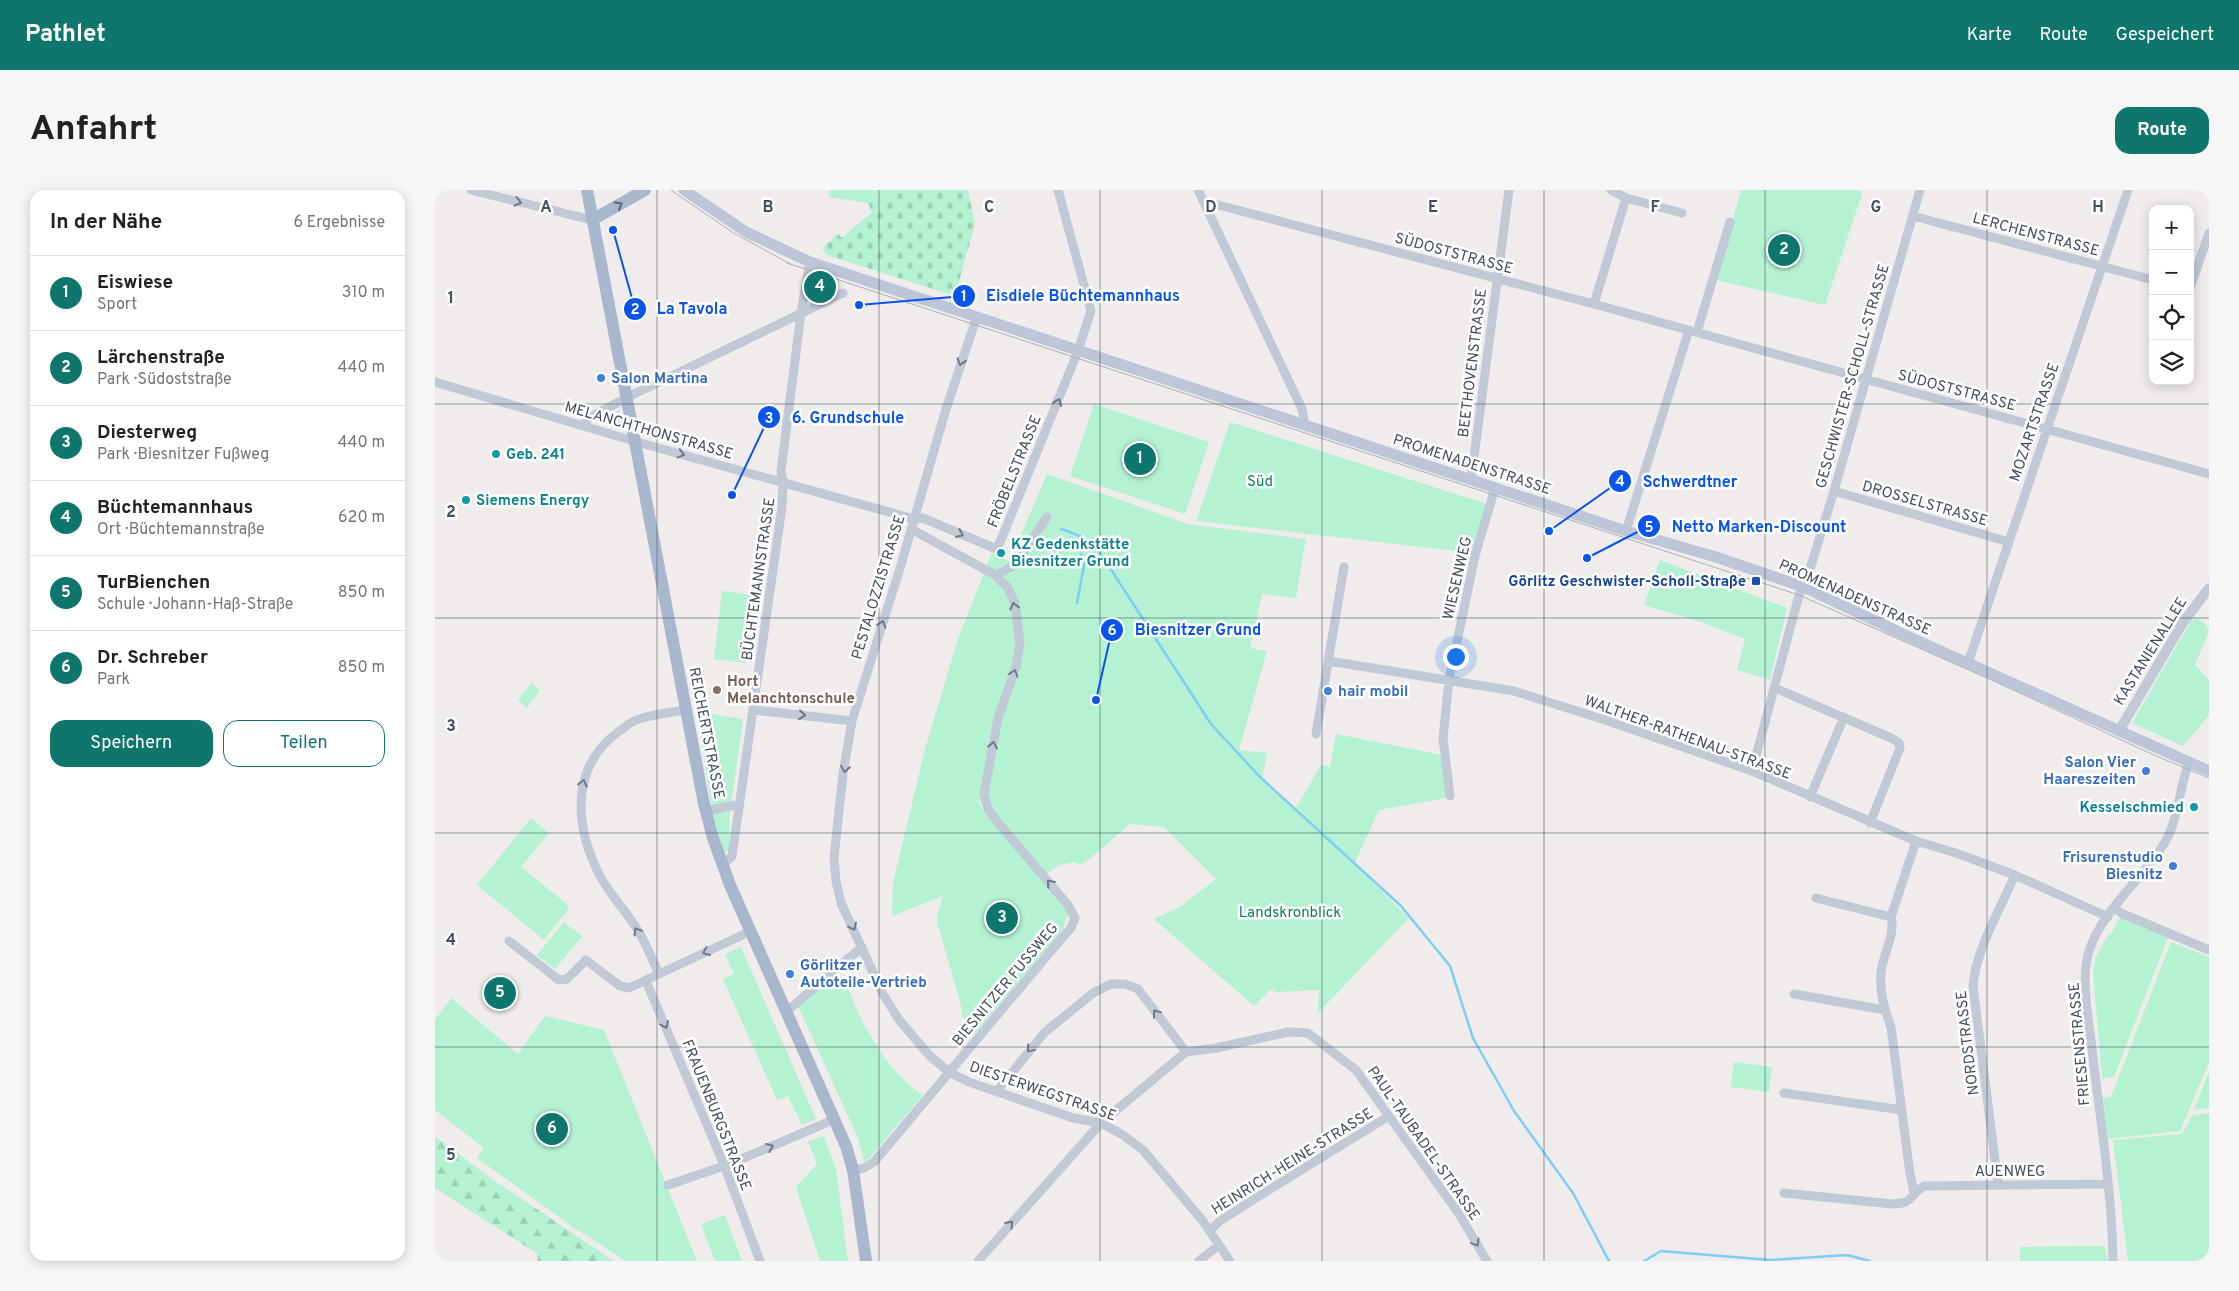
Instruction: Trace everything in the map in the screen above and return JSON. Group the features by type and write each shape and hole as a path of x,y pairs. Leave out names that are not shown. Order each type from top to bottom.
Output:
{"main road":[{"name":"REICHERTSTRASSE","path":"587,190 707,811 723,865 786,1012 835,1119 853,1170 865,1261"},
{"path":"592,220 645,190"},
{"name":"PROMENADENSTRASSE","path":"684,190 746,232 809,262 1625,531 1716,557 1804,587 1968,664 2189,763 2209,770"}],"street":[{"path":"471,190 592,220"},
{"path":"1058,190 1091,311 1079,351"},
{"path":"1198,190 1302,409 1302,424"},
{"name":"BEETHOVENSTRASSE","path":"1471,480 1509,190"},
{"path":"1611,190 1626,198 1682,213"},
{"name":"GESCHWISTER-SCHOLL-STRASSE","path":"1752,771 1799,595 1804,587 1834,491 1920,190"},
{"name":"MOZARTSTRASSE","path":"1968,664 2046,428 2128,190"},
{"path":"1593,304 1626,198"},
{"name":"SÜDOSTSTRASSE","path":"1203,201 1693,331 2209,474"},
{"name":"LERCHENSTRASSE","path":"1913,216 2149,279"},
{"path":"1625,531 1730,222"},
{"path":"2194,276 2209,233"},
{"name":"BÜCHTEMANNSTRASSE","path":"723,865 732,856 740,804 782,506 783,482 781,470 809,262"},
{"path":"583,425 589,418 626,398 843,293"},
{"name":"PESTALOZZISTRASSE","path":"862,947 841,903 836,881 834,857 843,774 853,720 949,400 977,316"},
{"name":"FRÖBELSTRASSE","path":"914,518 923,518 989,547 997,547 1079,351"},
{"name":"MELANCHTHONSTRASSE","path":"435,382 634,441 914,518"},
{"name":"WIESENWEG","path":"1450,796 1443,738 1449,680 1475,556 1495,488"},
{"name":"DROSSELSTRASSE","path":"1834,491 2009,542"},
{"path":"911,529 995,574 1010,568 1018,561 1047,518"},
{"path":"1316,734 1343,567"},
{"name":"BIESNITZER FUSSWEG","path":"853,1170 864,1168 874,1162 1074,924 1075,918 1068,905 1000,825 988,809 984,794 998,718 1017,667 1020,643 1015,604 1007,588 995,574"},
{"name":"KASTANIENALLEE","path":"2119,731 2182,624 2209,588"},
{"name":"WALTHER-RATHENAU-STRASSE","path":"1329,661 1514,691 1752,771 1916,841 1956,853 2015,875 2108,917"},
{"path":"1775,688 1891,738 1899,744 1900,748 1870,822"},
{"path":"659,974 637,929 612,897 596,869 585,835 581,788 596,752 613,736 632,722 653,715 686,710"},
{"path":"753,710 853,720"},
{"path":"1811,797 1844,718"},
{"name":"FRIESENSTRASSE","path":"2113,1261 2086,980 2089,951 2114,908 2167,840 2181,784 2189,763"},
{"path":"707,811 740,804"},
{"path":"1914,1192 1891,1027 1885,1010 1881,973 1893,927 1891,916 1916,841"},
{"name":"NORDSTRASSE","path":"1998,1184 1973,986 1974,973 1980,955 2015,875"},
{"path":"1816,898 1891,916"},
{"path":"2114,908 2123,914 2209,950"},
{"path":"509,941 559,980 567,978 586,960 625,988 646,981 751,931"},
{"path":"786,1012 862,947"},
{"name":"DIESTERWEGSTRASSE","path":"862,947 883,994 899,1020 929,1055 949,1072 1073,1118 1101,1123 1123,1134 1143,1150 1210,1230 1230,1261"},
{"name":"FRAUENBURGSTRASSE","path":"646,981 724,1165 761,1261"},
{"path":"978,1261 1101,1123 1186,1052 1139,990 1125,984 1111,984 1093,993 1044,1033 997,1091"},
{"path":"1794,994 1885,1010"},
{"name":"PAUL-TAUBADEL-STRASSE","path":"1186,1052 1216,1048 1289,1032 1309,1033 1356,1070 1459,1214 1487,1261"},
{"path":"1784,1093 1902,1110"},
{"name":"HEINRICH-HEINE-STRASSE","path":"1210,1230 1220,1221 1263,1193 1389,1116"},
{"path":"668,1184 724,1165 835,1119"},
{"name":"AUENWEG","path":"1784,1193 1905,1204 1910,1200 1914,1192 1924,1186 2107,1184"},
{"path":"1199,1261 1219,1245"}],"green space":[{"path":"830,190 913,190 868,203 829,197"},
{"path":"913,190 968,190 975,224 955,296 827,255 822,248 838,234 842,238 872,212 868,203"},
{"path":"1741,190 1859,190 1862,194 1825,305 1716,280"},
{"path":"1094,404 1209,442 1185,514 1070,476"},
{"path":"619,410 622,429 596,421 597,420"},
{"name":"Süd","path":"1230,422 1487,504 1473,553 1196,521"},
{"name":"Landskronblick","path":"1047,474 1188,524 1306,539 1296,598 1262,594 1250,648 1267,651 1239,750 1267,753 1262,779 1296,808 1321,765 1330,767 1336,734 1442,755 1447,798 1379,810 1354,864 1409,918 1318,1013 1319,990 1275,992 1271,989 1254,1006 1154,919 1180,907 1216,879 1164,827 1130,824 1087,861 1079,865 1075,862 1059,865 1046,875 990,807 977,800 993,822 1047,883 1068,913 1063,930 975,1034 962,1015 961,1005 938,925 937,915 943,896 892,916 893,883 925,749 959,636 992,553 1017,565 1024,554 1016,547"},
{"path":"1660,560 1787,608 1770,680 1737,670 1745,639 1701,622 1644,605"},
{"path":"722,591 754,595 746,663 714,659"},
{"path":"2197,618 2206,625 2209,631 2195,665 2209,680 2209,715 2183,746 2132,723 2191,621"},
{"path":"531,683 540,690 527,708 518,701"},
{"path":"697,712 743,719 730,812 729,849 724,854 711,805"},
{"path":"531,818 549,833 521,867 567,904 569,908 544,940 477,885"},
{"path":"2120,917 2168,937 2114,1077 2102,1078 2093,972 2096,957"},
{"path":"564,922 582,936 555,969 537,955"},
{"path":"2171,942 2209,957 2209,1062 2180,1131 2108,1139 2103,1098 2111,1097"},
{"path":"741,947 816,1119 802,1125 788,1096 777,1100 723,979 734,974 725,954"},
{"path":"845,978 857,1010 875,1043 886,1059 910,1086 923,1095 865,1163 858,1138 798,1006 830,980"},
{"path":"451,998 518,1054 545,1016 604,1030 697,1261 626,1261 570,1225 477,1158 484,1148 435,1110 435,1020"},
{"path":"1734,1062 1772,1067 1769,1092 1731,1087"},
{"path":"2209,1072 2209,1108 2194,1110"},
{"path":"2209,1113 2209,1261 2128,1261 2113,1140 2182,1134 2193,1115"},
{"path":"435,1136 492,1179 614,1261 537,1261 538,1254 435,1188"},
{"path":"824,1136 836,1169 848,1261 820,1261 796,1187 817,1164 808,1141"},
{"path":"725,1215 742,1261 715,1261 701,1224"},
{"path":"2104,1246 2108,1261 2020,1261 2020,1247"}],"waterway":[{"path":"1061,529 1081,537 1099,551 1211,724 1259,776 1401,906 1450,966 1473,1038 1514,1111 1573,1193 1609,1261"},
{"path":"1077,603 1085,560 1081,554"},
{"path":"1644,1261 1661,1251 1770,1260 1847,1255 1870,1261"}],"tram line":[{"path":"671,190 732,232 792,265"},
{"path":"787,263 1799,595 2209,778"}],"place":[{"name":"La Tavola","path":"613,230"},
{"name":"Lärchenstraße","path":"1784,250"},
{"name":"Büchtemannhaus","path":"820,287"},
{"name":"Eisdiele Büchtemannhaus","path":"859,305"},
{"name":"Salon Martina","path":"601,378"},
{"name":"Geb. 241","path":"496,454"},
{"name":"Eiswiese","path":"1140,459"},
{"name":"6. Grundschule","path":"732,495"},
{"name":"Siemens Energy","path":"466,500"},
{"name":"Schwerdtner","path":"1549,531"},
{"name":"KZ Gedenkstätte Biesnitzer Grund","path":"1001,553"},
{"name":"Netto Marken-Discount","path":"1587,558"},
{"name":"Görlitz Geschwister-Scholl-Straße","path":"1756,581"},
{"name":"Hort Melanchtonschule","path":"717,690"},
{"name":"hair mobil","path":"1328,691"},
{"name":"Biesnitzer Grund","path":"1096,700"},
{"name":"Salon Vier Haareszeiten","path":"2146,771"},
{"name":"Kesselschmied","path":"2194,807"},
{"name":"Frisurenstudio Biesnitz","path":"2173,866"},
{"name":"Diesterweg","path":"1002,918"},
{"name":"Görlitzer Autoteile-Vertrieb","path":"790,974"},
{"name":"TurBienchen","path":"500,993"},
{"name":"Dr. Schreber","path":"552,1129"}]}
